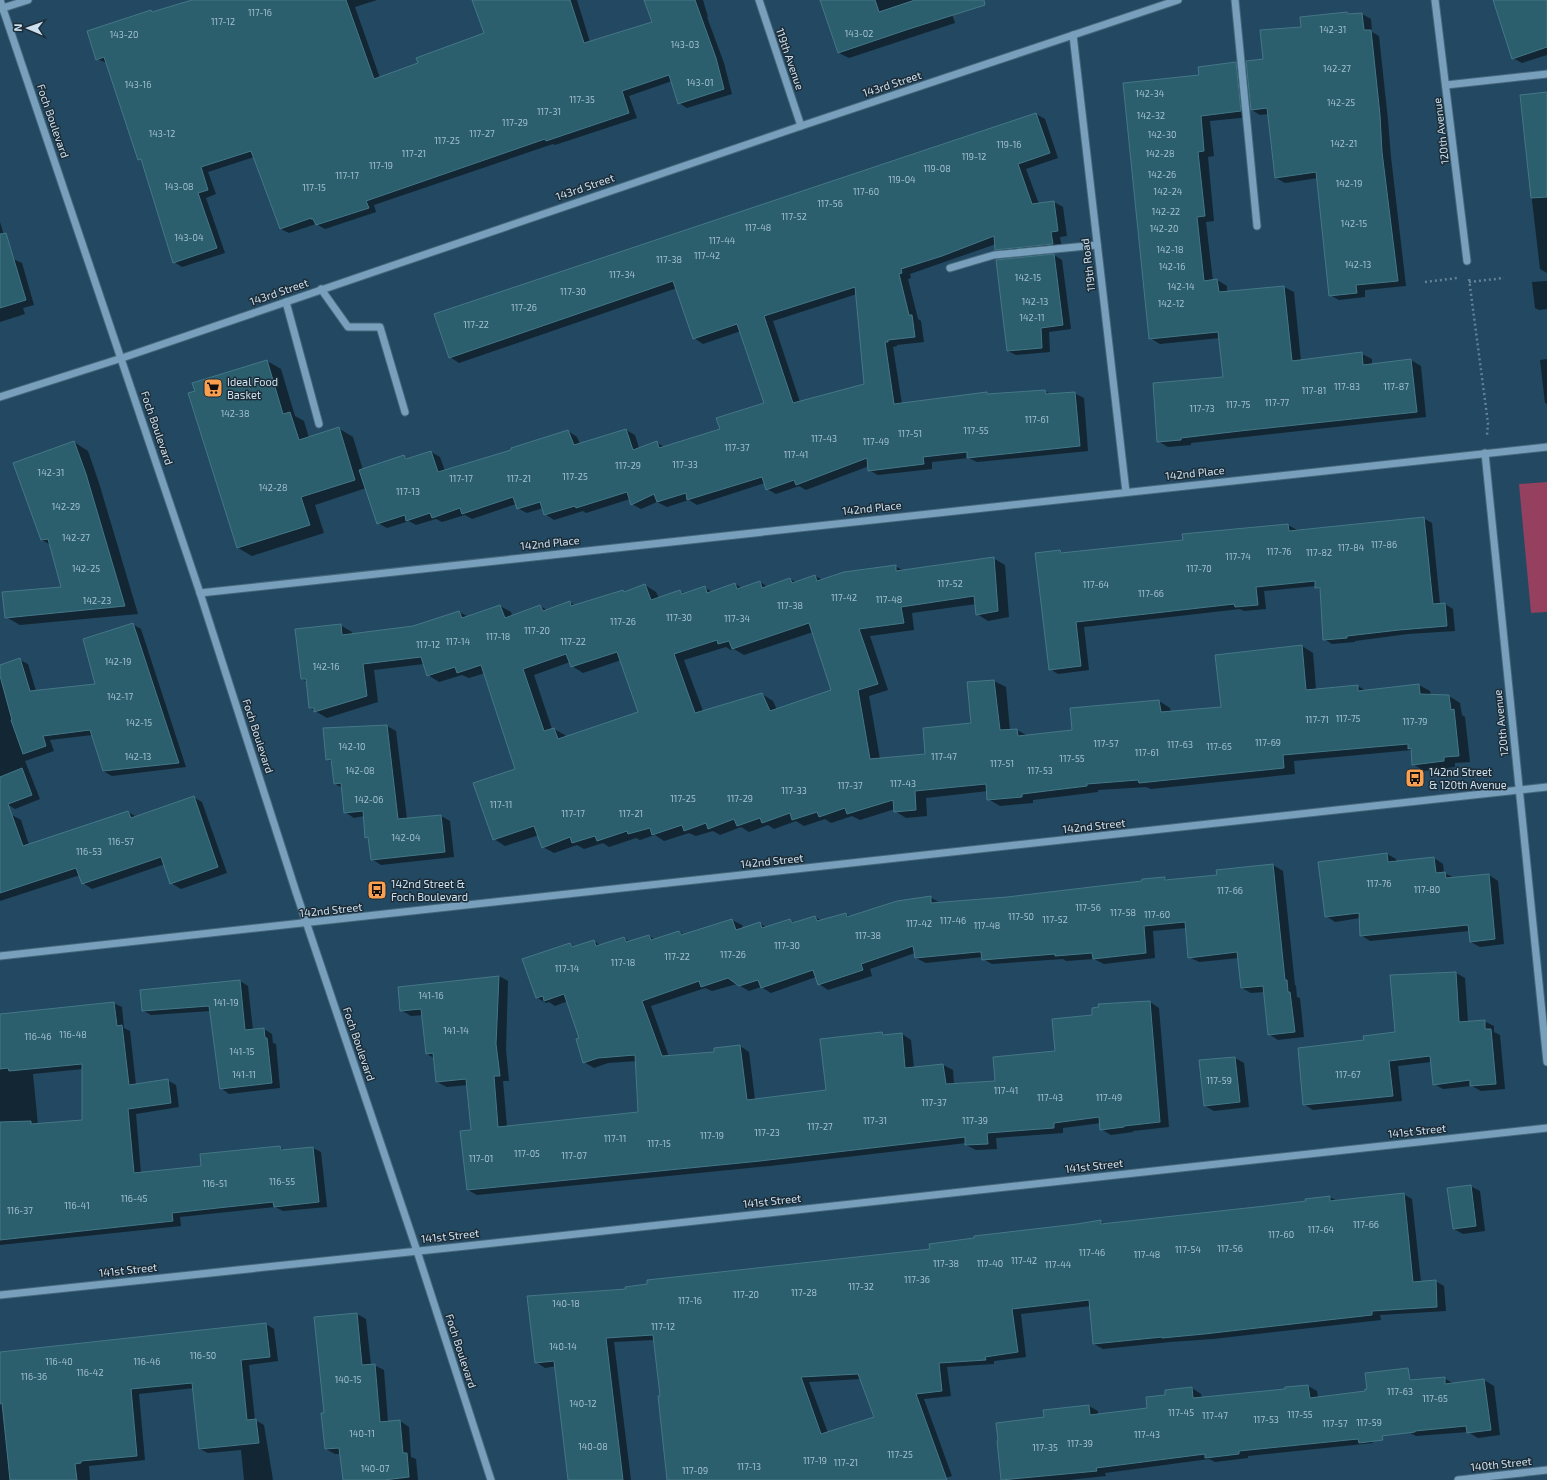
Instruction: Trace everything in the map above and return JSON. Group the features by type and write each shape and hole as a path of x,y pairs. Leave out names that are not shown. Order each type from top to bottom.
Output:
{"street":[{"name":"Foch Boulevard","path":"0,0 1,9 122,358 200,592 306,924 417,1251 491,1480"},
{"path":"1,9 28,0"},
{"name":"119th Avenue","path":"759,0 801,126"},
{"name":"143rd Street","path":"0,397 122,358 801,126 1178,0"},
{"path":"1235,0 1257,226"},
{"name":"120th Avenue","path":"1435,0 1467,260"},
{"name":"119th Road","path":"1073,35 1126,492"},
{"path":"1446,85 1547,74"},
{"path":"950,268 994,255 1097,245"},
{"path":"321,289 348,327 380,327 405,412"},
{"path":"286,302 319,424"},
{"name":"142nd Place","path":"200,592 1547,447"},
{"name":"120th Avenue","path":"1485,453 1547,1062"},
{"name":"142nd Street","path":"0,956 306,924 1547,787"},
{"name":"141st Street","path":"0,1295 1547,1128"},
{"name":"140th Street","path":"1458,1480 1547,1470"}],"path":[{"path":"1467,260 1488,423 1485,453"},
{"path":"1426,282 1469,276"},
{"path":"1469,282 1504,278"}],"shaded area":[{"path":"1547,482 1547,612 1531,613 1519,484"}],"building":[{"path":"192,0 346,0 374,79 418,63 416,58 484,33 472,0 570,0 584,43 652,22 644,0 695,0 716,58 724,89 678,104 669,75 622,91 629,113 546,141 545,139 366,201 369,208 316,225 311,218 280,229 251,151 201,167 208,190 198,193 217,248 173,263 141,159 138,160 104,57 96,60 87,31 151,10 152,12"},
{"path":"820,0 875,0 879,12 915,0 984,0 985,5 838,53"},
{"path":"1493,0 1547,0 1547,47 1512,59"},
{"path":"1347,12 1348,14 1362,13 1364,30 1371,30 1380,115 1382,152 1398,281 1356,285 1357,293 1329,296 1316,172 1275,178 1267,108 1251,110 1246,61 1263,59 1260,30 1301,27 1300,17"},
{"path":"1236,62 1241,111 1201,116 1204,151 1198,152 1205,216 1197,217 1204,281 1217,279 1219,292 1284,286 1292,361 1362,352 1363,365 1411,359 1417,412 1240,431 1157,442 1153,383 1223,377 1218,332 1149,339 1123,83 1199,75 1198,67"},
{"path":"1547,92 1547,197 1531,198 1520,95"},
{"path":"1036,113 1050,153 1018,164 1032,204 1054,201 1058,231 1051,232 1053,244 995,250 994,236 942,256 901,269 902,273 899,274 909,315 912,315 915,337 888,340 888,342 885,342 894,404 987,392 987,394 1045,390 1046,394 1075,392 1080,446 967,458 967,452 923,457 924,464 868,471 867,458 796,485 794,480 766,490 762,477 687,500 686,493 657,502 654,494 631,505 627,492 576,508 575,506 544,515 540,502 517,509 513,497 462,514 460,508 432,518 430,513 406,521 405,515 377,524 359,470 404,455 406,459 431,451 438,472 511,450 511,448 568,430 574,445 626,429 633,450 657,441 659,448 720,429 716,418 764,403 737,324 693,339 673,281 449,358 434,314","holes":["855,287 864,384 793,403 764,316"]},
{"path":"6,233 26,300 0,308 0,234"},
{"path":"1054,254 1063,325 1041,328 1042,348 1007,351 996,260"},
{"path":"267,360 283,414 290,412 299,440 339,427 355,480 301,497 310,525 237,548 188,393 195,391 192,383"},
{"path":"74,441 86,474 125,606 5,618 2,592 61,587 48,539 41,540 13,463"},
{"path":"1424,517 1433,604 1445,603 1447,626 1399,630 1323,640 1320,588 1315,588 1315,581 1256,587 1258,605 1235,607 1234,604 1076,622 1081,666 1049,670 1035,553 1060,550 1061,553 1183,540 1182,534 1288,524 1289,531"},
{"path":"994,557 998,611 976,615 974,596 901,607 904,623 859,629 878,684 858,690 870,759 925,754 923,728 971,723 967,682 994,680 1000,730 1017,729 1018,736 1072,730 1070,708 1159,700 1161,712 1221,707 1215,655 1302,645 1306,690 1358,685 1358,691 1419,684 1420,694 1449,695 1451,710 1454,709 1459,756 1444,757 1444,761 1412,765 1411,748 1408,749 1408,744 1283,755 1284,768 1139,783 1138,780 1087,784 1087,786 1022,794 1022,797 987,800 986,784 915,791 916,810 894,812 893,800 847,814 845,808 819,817 817,812 792,820 790,813 762,823 760,818 737,826 734,819 708,829 706,823 684,831 682,825 652,835 650,828 628,834 627,831 597,841 595,836 572,843 570,837 542,848 534,826 493,840 473,783 515,769 481,665 457,673 455,667 427,676 421,657 363,664 367,696 314,712 314,708 309,708 306,679 301,679 295,629 341,624 342,635 413,626 459,611 462,618 500,605 505,618 540,605 543,611 570,601 571,606 623,590 624,592 645,584 651,600 680,590 682,594 705,586 707,593 735,583 737,589 760,581 762,588 790,578 792,583 815,575 817,581 844,572 896,565 896,571","holes":["809,623 831,690 770,711 762,693 695,713 674,654 717,640 718,644 729,641 732,649","617,652 638,712 558,739 554,728 544,731 523,669 566,654 571,667"]},
{"path":"133,623 179,763 103,771 90,730 43,736 46,746 23,754 11,720 0,676 0,665 20,658 30,691 95,684 83,639"},
{"path":"387,725 398,819 441,815 445,852 371,860 368,837 365,838 363,811 344,813 341,783 334,784 331,759 326,760 323,728"},
{"path":"22,768 32,795 8,804 23,846 128,811 131,818 194,796 218,867 170,884 161,857 82,884 76,868 0,893 0,777"},
{"path":"1387,853 1388,862 1434,857 1436,873 1445,872 1446,878 1489,874 1495,939 1470,942 1468,925 1360,936 1359,913 1325,917 1318,862"},
{"path":"1273,864 1285,980 1287,980 1288,992 1290,992 1295,1032 1268,1035 1263,986 1241,988 1237,952 1188,958 1185,922 1144,926 1146,953 1093,959 1092,953 1055,956 1055,954 982,960 981,952 915,958 913,946 861,964 863,970 818,985 813,970 761,988 758,980 739,986 728,978 701,987 699,981 642,1001 662,1056 714,1052 714,1048 740,1045 747,1100 826,1090 820,1039 882,1032 883,1035 902,1033 905,1068 943,1064 946,1084 995,1081 993,1057 1055,1051 1052,1019 1092,1015 1092,1008 1099,1007 1098,1004 1150,1001 1160,1122 1100,1130 1099,1117 1054,1123 1054,1128 987,1133 988,1144 965,1145 965,1137 760,1161 467,1190 460,1131 471,1130 466,1079 436,1082 433,1053 426,1054 421,1009 400,1011 398,987 499,976 496,1044 500,1076 494,1076 498,1127 638,1112 635,1055 598,1058 583,1063 576,1039 579,1038 564,994 544,1001 543,996 536,998 522,959 570,943 572,947 594,940 596,946 624,937 626,942 649,935 651,940 679,931 681,935 732,919 736,930 760,922 762,928 790,919 792,923 815,916 817,921 846,913 847,917 897,901 931,896 931,903 1007,897 1142,881 1142,879 1165,877 1165,880 1217,875 1216,870"},
{"path":"1456,972 1459,1022 1485,1020 1485,1029 1491,1029 1496,1084 1470,1086 1470,1080 1433,1085 1430,1056 1389,1061 1393,1096 1303,1105 1298,1048 1364,1040 1363,1036 1395,1032 1390,975"},
{"path":"240,980 245,1030 264,1028 265,1038 267,1038 272,1083 220,1089 209,1006 142,1011 140,990"},
{"path":"114,1002 117,1026 122,1025 129,1085 168,1079 171,1103 128,1109 134,1173 201,1166 200,1154 280,1146 281,1150 313,1147 319,1202 274,1207 273,1202 172,1213 173,1221 0,1240 0,1122 31,1121 31,1124 82,1120 82,1064 9,1071 8,1068 0,1069 0,1014"},
{"path":"1235,1057 1240,1102 1204,1106 1199,1060"},
{"path":"1471,1185 1476,1226 1453,1229 1447,1188"},
{"path":"1404,1193 1413,1282 1436,1280 1437,1307 1372,1311 1372,1315 1204,1334 1093,1344 1089,1300 1012,1309 1018,1352 985,1357 986,1360 939,1363 942,1391 916,1394 947,1480 667,1480 653,1335 606,1338 623,1480 568,1480 554,1361 535,1363 527,1296 626,1289 625,1287 647,1284 647,1280 930,1249 929,1244 974,1238 974,1236 1101,1220 1101,1224 1306,1201 1305,1199 1330,1196 1330,1201","holes":["858,1374 874,1417 821,1434 801,1377"]},
{"path":"357,1313 362,1365 375,1364 380,1422 400,1420 403,1453 407,1453 409,1477 384,1480 343,1480 339,1448 325,1449 321,1413 324,1413 314,1317"},
{"path":"266,1323 270,1357 241,1360 247,1420 256,1419 259,1443 199,1449 192,1383 131,1389 137,1456 81,1461 81,1463 75,1464 77,1480 10,1480 2,1403 0,1404 0,1352"},
{"path":"1408,1368 1410,1380 1445,1377 1445,1384 1484,1379 1491,1430 1467,1433 1466,1426 1415,1431 1382,1436 1383,1440 1359,1443 1358,1439 1239,1451 1239,1454 1205,1458 1205,1454 1096,1468 1097,1471 1001,1480 996,1423 1044,1417 1043,1410 1089,1405 1090,1415 1147,1408 1146,1397 1165,1395 1165,1390 1192,1387 1193,1398 1285,1389 1285,1387 1308,1385 1310,1398 1365,1391 1365,1389 1367,1389 1365,1373"}],"place":[{"name":"Ideal Food Basket","path":"213,388"},
{"name":"142nd Street & 120th Avenue","path":"1415,778"},
{"name":"142nd Street & Foch Boulevard","path":"377,890"}]}
